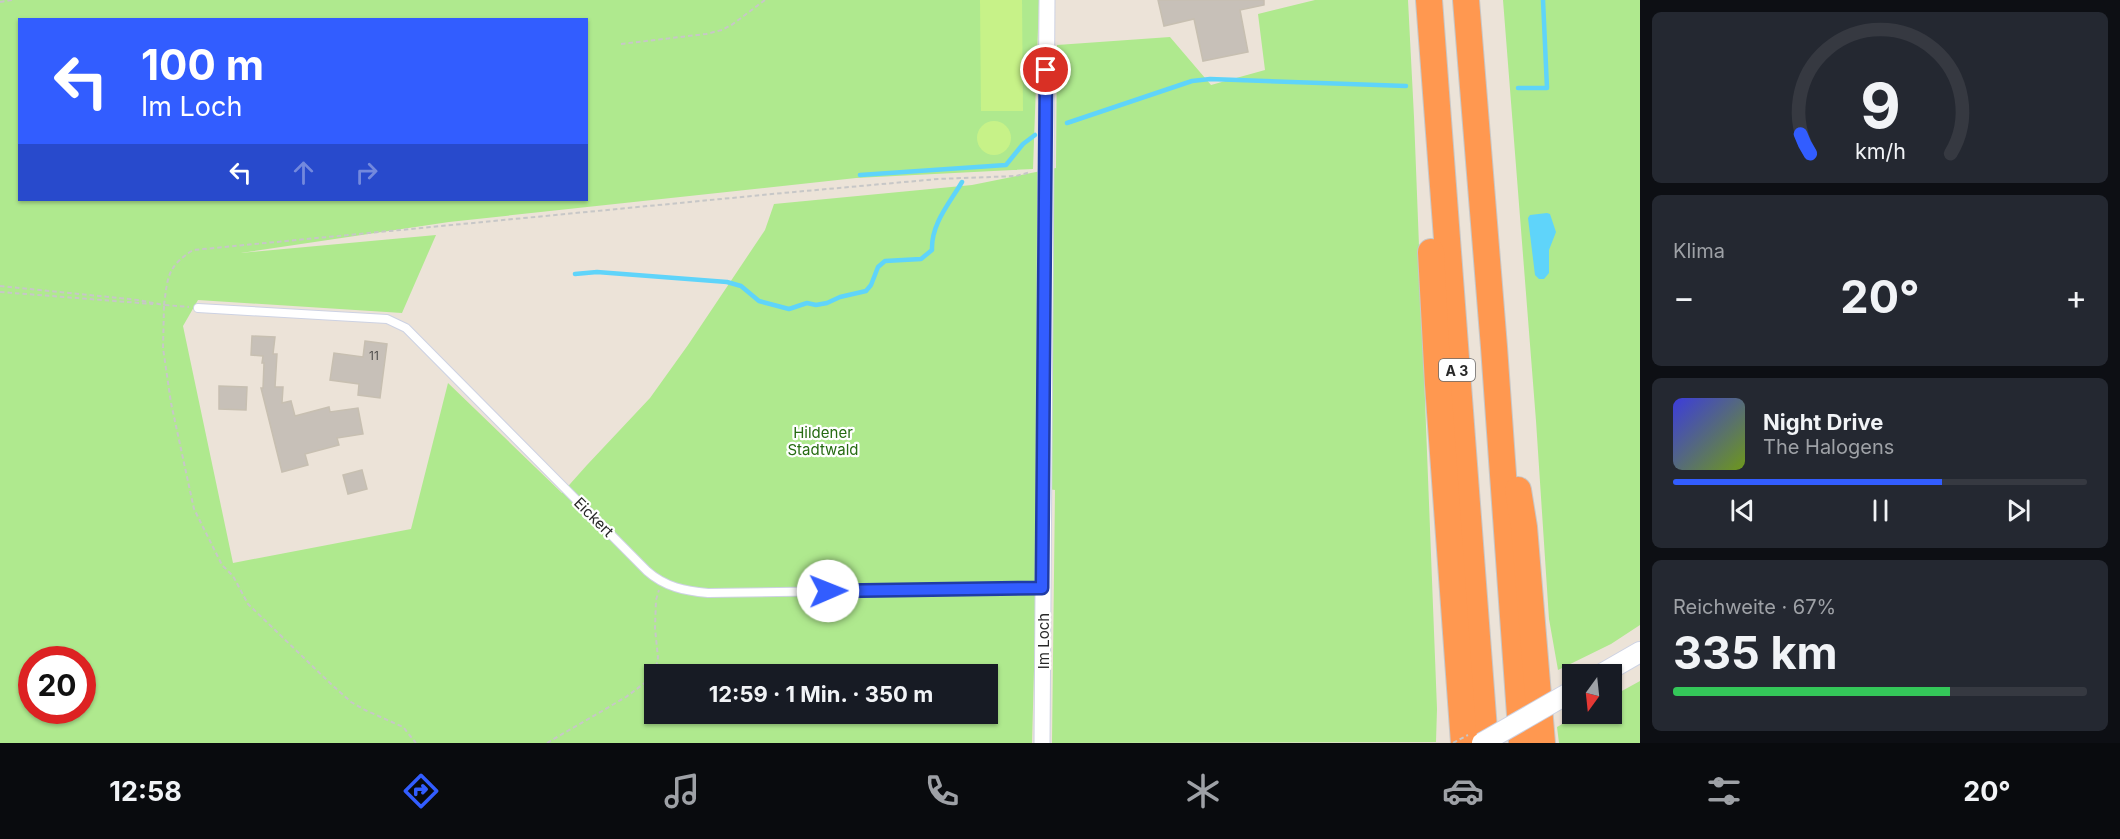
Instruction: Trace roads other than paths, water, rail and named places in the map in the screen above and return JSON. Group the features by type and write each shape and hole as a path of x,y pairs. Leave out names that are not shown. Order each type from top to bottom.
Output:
{"highway":[{"name":"A 3","path":"1430,0 1484,743"},
{"name":"A 3","path":"1466,0 1494,347 1522,743"},
{"path":"1437,97 1426,168 1464,743"},
{"path":"1494,347 1524,527 1542,743"},
{"path":"1446,743 1447,637 1444,568 1447,513"}],"main road":[{"path":"1619,664 1640,652"},
{"path":"1484,743 1562,698"}],"street":[{"name":"Im Loch","path":"1042,743 1047,0"}],"lane":[{"name":"Eickert","path":"198,308 387,319 406,328 647,571 663,584 708,593 1042,588"}],"water":[{"path":"1550,214 1556,232 1549,250 1549,273 1544,279 1539,279 1535,275 1528,218 1530,215"}],"waterway":[{"path":"1518,88 1547,88 1543,0"},
{"path":"1067,123 1192,81 1210,79 1406,86"},
{"path":"860,175 1006,165 1023,144 1035,135"},
{"path":"575,274 597,272 727,282 741,286 759,301 789,309 807,303 816,305 827,303 840,297 866,291 878,267 885,261 921,259 932,250 934,232 962,182"}],"park label":[{"name":"Hildener Stadtwald","path":"823,440"}]}
